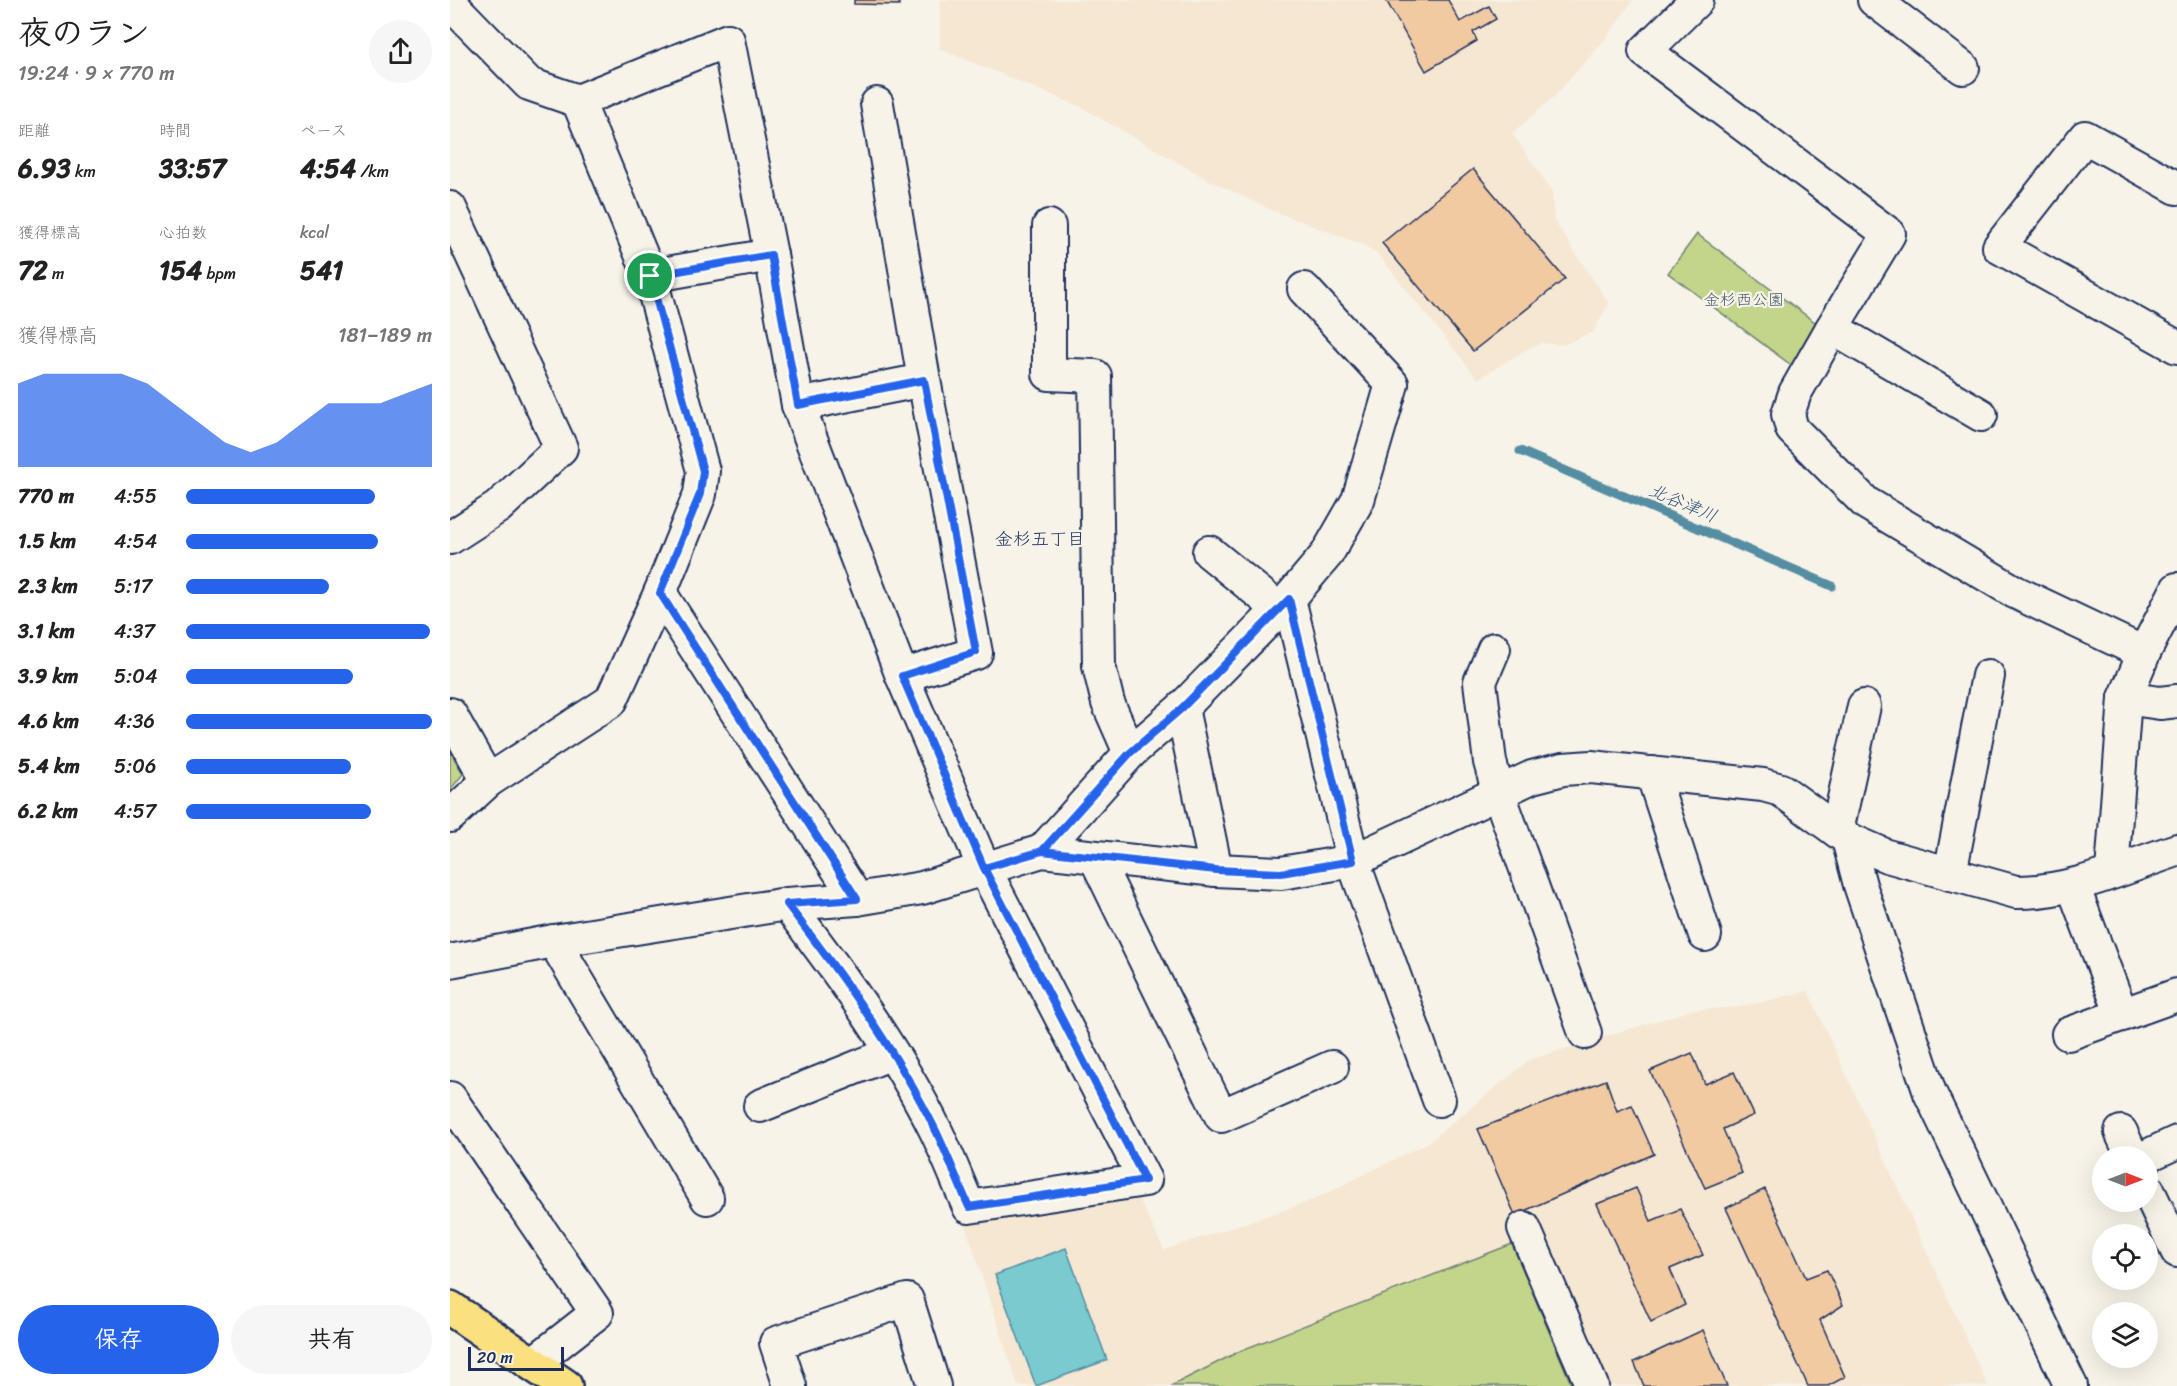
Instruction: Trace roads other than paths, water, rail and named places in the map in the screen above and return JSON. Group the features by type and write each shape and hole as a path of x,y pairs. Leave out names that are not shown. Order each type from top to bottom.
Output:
{"main road":[{"path":"450,1308 565,1386"}],"street":[{"path":"1697,0 1645,51 1889,234 1795,393 1788,414 1792,429 1866,503 2015,592 2144,653"},
{"path":"1874,0 1964,68"},
{"path":"450,8 453,6 529,84 578,101 728,40 798,405 902,676 984,868 1145,1180 969,1207 935,1130 892,1053 844,979 787,904"},
{"path":"450,816 488,781 611,701 660,593 700,494 703,471 650,276 578,101"},
{"path":"877,104 924,380 976,652 902,676"},
{"path":"2177,188 2085,137 1999,247 2177,347"},
{"path":"450,208 561,448 498,507 450,538"},
{"path":"1049,226 1049,374 1095,376 1099,666 1108,702 1130,753"},
{"path":"650,276 771,255"},
{"path":"1042,851 1130,753 1182,708 1284,604 1327,554 1358,500 1392,384 1304,289"},
{"path":"1832,328 1981,415"},
{"path":"798,405 924,380"},
{"path":"1209,552 1284,604 1353,861 1439,1100"},
{"path":"2112,872 2125,698 2144,653 2177,589"},
{"path":"660,593 857,899"},
{"path":"1494,649 1480,682 1490,762 1499,794 1585,1033"},
{"path":"1950,874 1988,676"},
{"path":"2125,698 2160,703 2177,701"},
{"path":"1864,706 1843,835 1930,1093 2071,1386"},
{"path":"1182,708 1216,870"},
{"path":"450,714 488,781"},
{"path":"450,961 554,941 787,904 857,899 922,888 1042,851 1216,870 1281,873 1353,861 1533,777 1563,769 1591,767 1763,785 1781,790 1843,835 1887,856 2016,892 2073,886 2177,850"},
{"path":"1652,773 1705,935"},
{"path":"1095,857 1221,1116 1332,1067"},
{"path":"2073,886 2122,1015"},
{"path":"554,941 707,1198"},
{"path":"2068,1034 2177,995"},
{"path":"759,1106 892,1053"},
{"path":"450,1098 597,1313 532,1364"},
{"path":"2158,1151 2177,1142"},
{"path":"2158,1211 2177,1251"},
{"path":"1524,1228 1592,1386"},
{"path":"790,1386 776,1343 907,1300 934,1386"}],"water":[{"path":"1066,1248 1107,1360 1036,1386 995,1275"}],"waterway":[{"name":"北谷津川","path":"1520,451 1832,586"}],"district":[{"name":"金杉五丁目","path":"1040,539"}],"park label":[{"name":"金杉西公園","path":"1744,299"}]}
